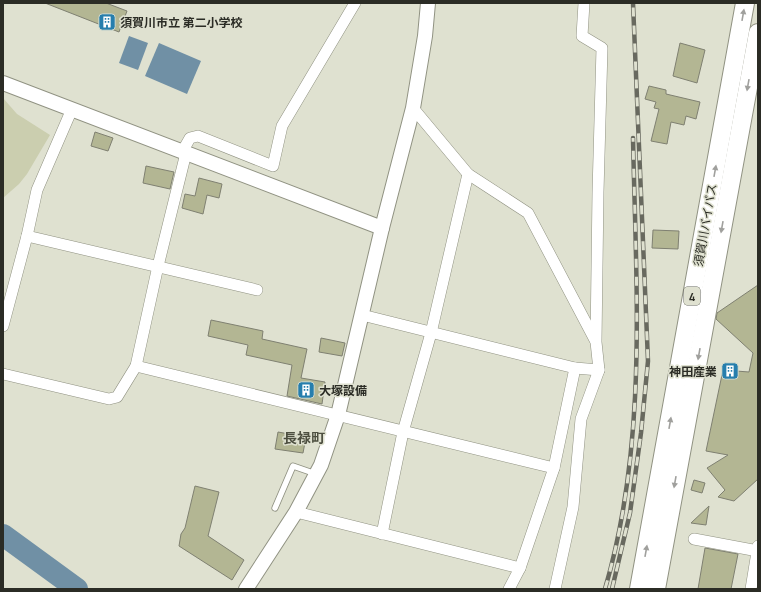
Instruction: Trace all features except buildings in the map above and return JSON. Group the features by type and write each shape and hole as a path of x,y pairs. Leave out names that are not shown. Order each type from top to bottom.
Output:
{"highway":[{"name":"須賀川バイパス","path":"656,589 753,36 745,3"},
{"name":"須賀川バイパス","path":"639,589 753,36"}],"street":[{"path":"3,374 110,399 117,397 136,366 184,152 190,138 198,136 273,166 282,126 355,3"},
{"path":"246,589 296,512 321,465 338,415 382,228 413,108 425,36 428,3"},
{"path":"555,589 573,507 581,419 599,370 596,342 602,48 582,36 584,3"},
{"path":"3,83 382,228"},
{"path":"413,108 468,174 528,213 596,342"},
{"path":"3,326 27,236 37,190 72,109"},
{"path":"382,534 403,432 431,333 468,174"},
{"path":"27,236 257,290"},
{"path":"362,315 576,368 599,370"},
{"path":"136,366 554,468"},
{"path":"509,589 520,568 554,468 576,368"},
{"path":"296,512 520,568"},
{"path":"694,539 758,549 751,589"}],"lane":[{"path":"275,508 293,466 316,474"}],"green space":[{"path":"3,98 17,114 50,135 27,174 19,184 3,198"}],"water":[{"path":"129,36 148,43 138,70 119,63"},
{"path":"159,43 201,61 187,94 145,76"}],"waterway":[{"path":"3,535 77,589"}],"railway":[{"path":"612,589 630,513 641,433 648,361 633,3"},
{"path":"605,589 619,534 628,478 634,422 637,308 633,138"}],"place":[{"name":"須賀川市立 第二小学校","path":"107,22"},
{"name":"神田産業","path":"730,371"},
{"name":"大塚設備","path":"306,390"}],"district":[{"name":"長禄町","path":"304,437"}]}
